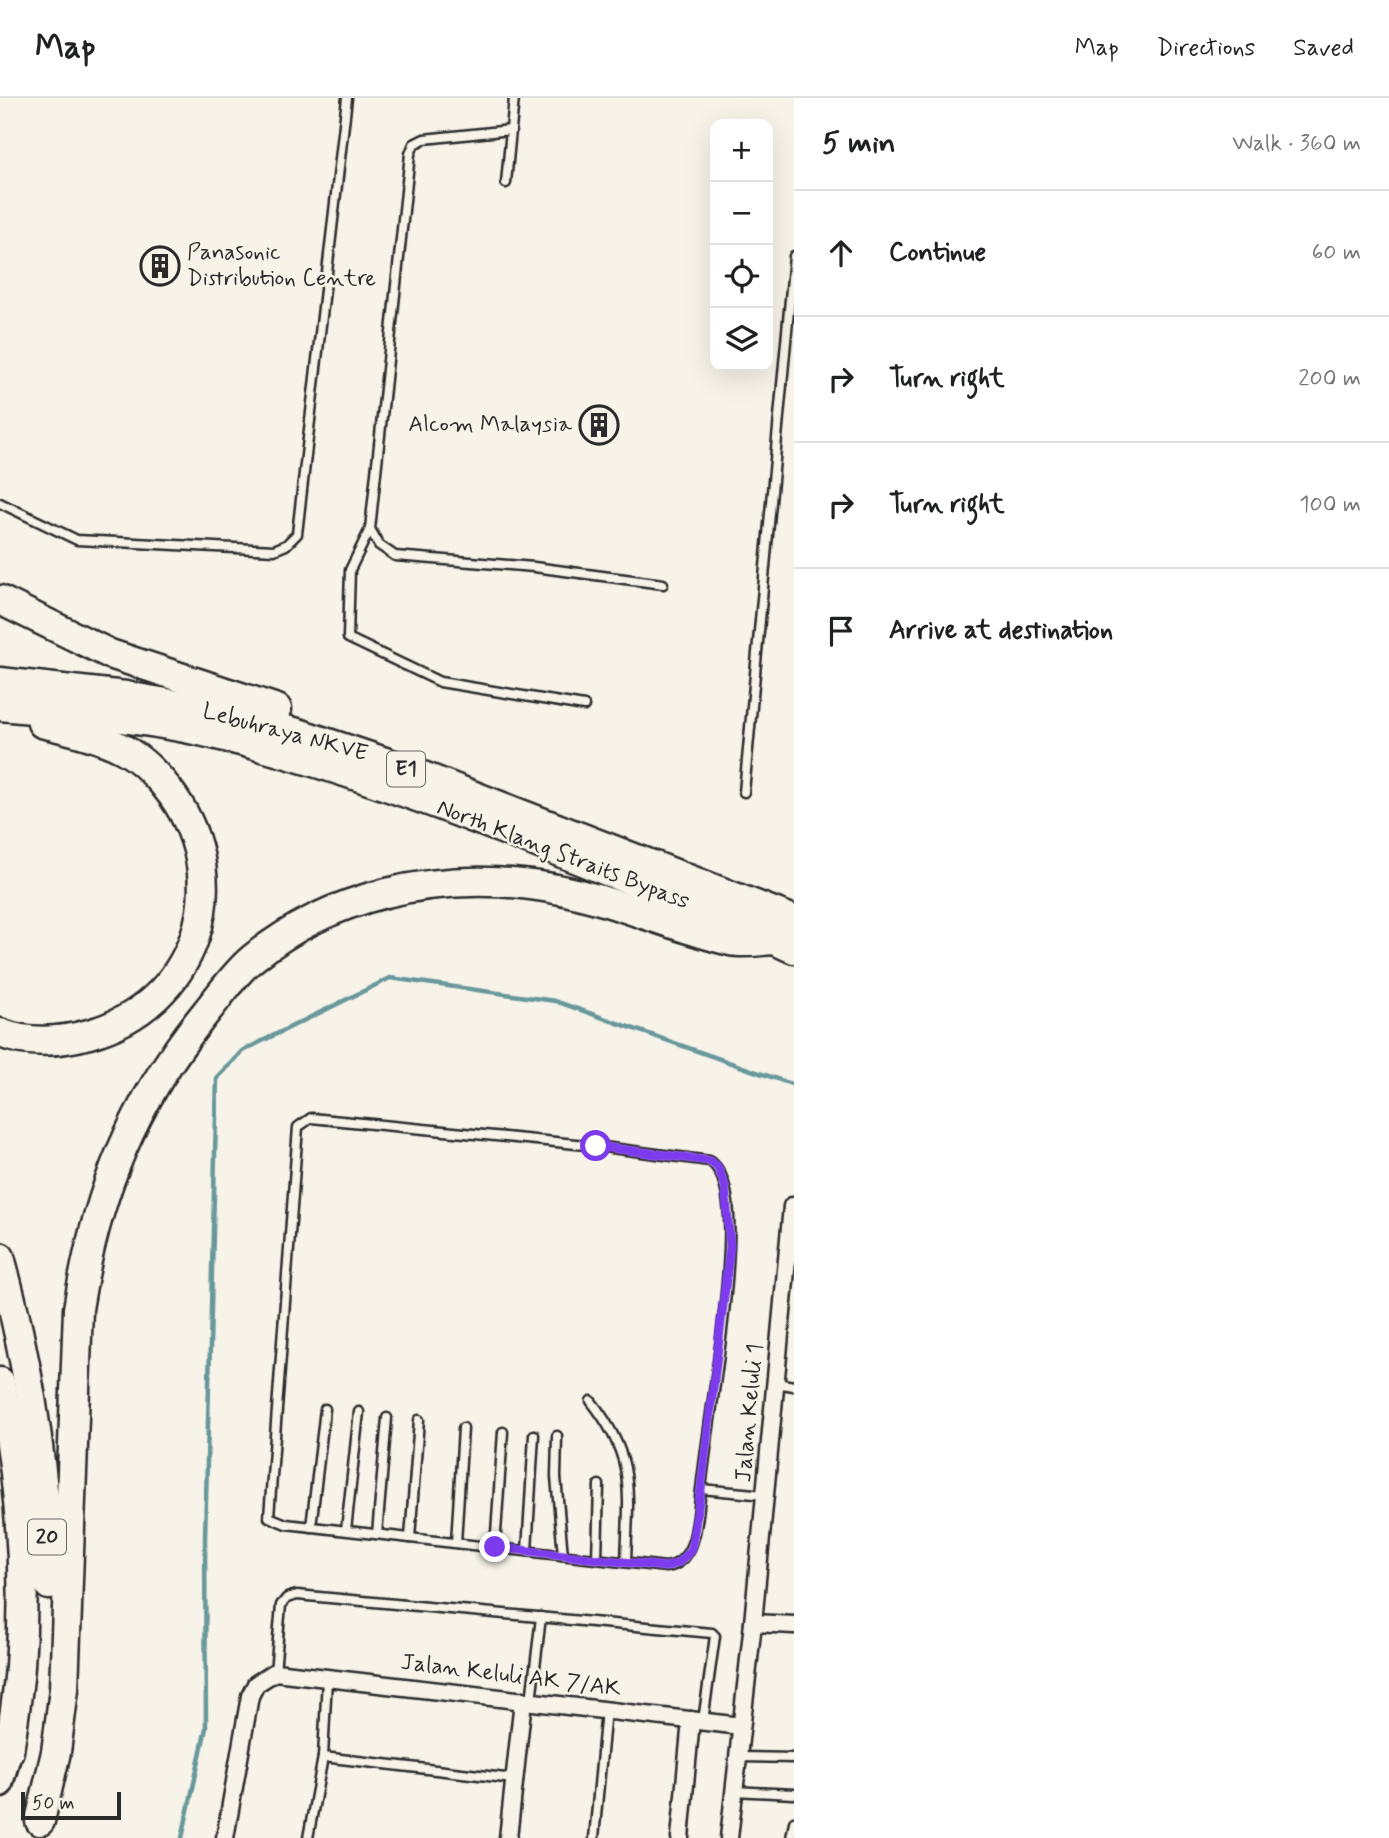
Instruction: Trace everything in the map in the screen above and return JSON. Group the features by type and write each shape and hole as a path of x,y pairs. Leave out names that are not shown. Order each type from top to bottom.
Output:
{"highway":[{"path":"0,578 78,625 275,709"},
{"path":"0,600 110,654 333,726 508,791 677,872"},
{"name":"Lebuhraya NKVE","path":"0,682 126,696 218,712 298,733 397,766 677,872 794,920"},
{"name":"North Klang Straits Bypass","path":"0,706 121,717 174,726 321,763 428,802 783,945"},
{"path":"0,714 98,739 125,750 145,765 164,784 191,829 201,859 203,897 194,941 185,961 164,992 144,1008 98,1031 76,1037 29,1040 0,1033"},
{"path":"38,1829 56,1752 64,1689 78,1308 83,1278 97,1212 113,1166 146,1099 170,1059 197,1023 252,960 316,918 370,896 446,881 532,885 609,902 733,942 783,945"},
{"name":"20","path":"0,1257 12,1301 33,1410 48,1541 50,1625 38,1829"},
{"name":"20","path":"0,1382 13,1473 21,1569 20,1665 9,1751 0,1784"}],"street":[{"name":"Jalan Keluli 1","path":"729,1838 753,1623 792,1206"},
{"path":"753,1623 794,1625"},
{"path":"225,1838 250,1696 256,1684 275,1672"},
{"name":"Jalan Keluli AK 7/AK","path":"275,1672 741,1726"},
{"path":"508,1838 514,1779 527,1701"},
{"path":"680,1838 697,1720"}],"lane":[{"path":"0,503 77,540 274,550 286,545 297,534 346,98"},
{"path":"506,183 514,98"},
{"path":"511,130 424,139 414,144 410,154 370,529 350,570 348,638 440,682 584,706"},
{"path":"744,792 794,256"},
{"path":"370,529 379,545 395,556 534,567 663,584"},
{"path":"311,1118 596,1146 710,1161 717,1166 725,1185 730,1246 701,1489 691,1550 685,1557 666,1567 286,1524 269,1517 298,1127 311,1118"},
{"path":"776,1383 794,1386"},
{"path":"591,1401 608,1423 628,1468 626,1562"},
{"path":"311,1527 325,1409"},
{"path":"346,1531 359,1412"},
{"path":"377,1534 387,1418"},
{"path":"410,1538 419,1420"},
{"path":"456,1543 463,1428"},
{"path":"495,1547 503,1432"},
{"path":"527,1551 534,1435"},
{"path":"557,1436 556,1477 563,1555"},
{"path":"597,1559 599,1485"},
{"path":"701,1489 765,1495"},
{"path":"275,1672 281,1605 287,1598 297,1595 712,1633 715,1636 697,1720"},
{"path":"527,1701 541,1617"},
{"path":"308,1838 323,1757 327,1678"},
{"path":"593,1838 606,1710"},
{"path":"323,1757 514,1779"},
{"path":"738,1757 794,1758"},
{"path":"734,1791 794,1794"},
{"path":"791,1838 794,1822"}],"waterway":[{"path":"182,1838 206,1728 205,1538 217,1078 242,1051 390,978 555,1001 794,1085"}],"place":[{"name":"Panasonic Distribution Centre","path":"160,266"},
{"name":"Alcom Malaysia","path":"599,425"}],"route":[{"path":"495,1547 666,1567 678,1563 691,1550 701,1489 730,1246 725,1185 717,1166 710,1161 596,1146"}]}
